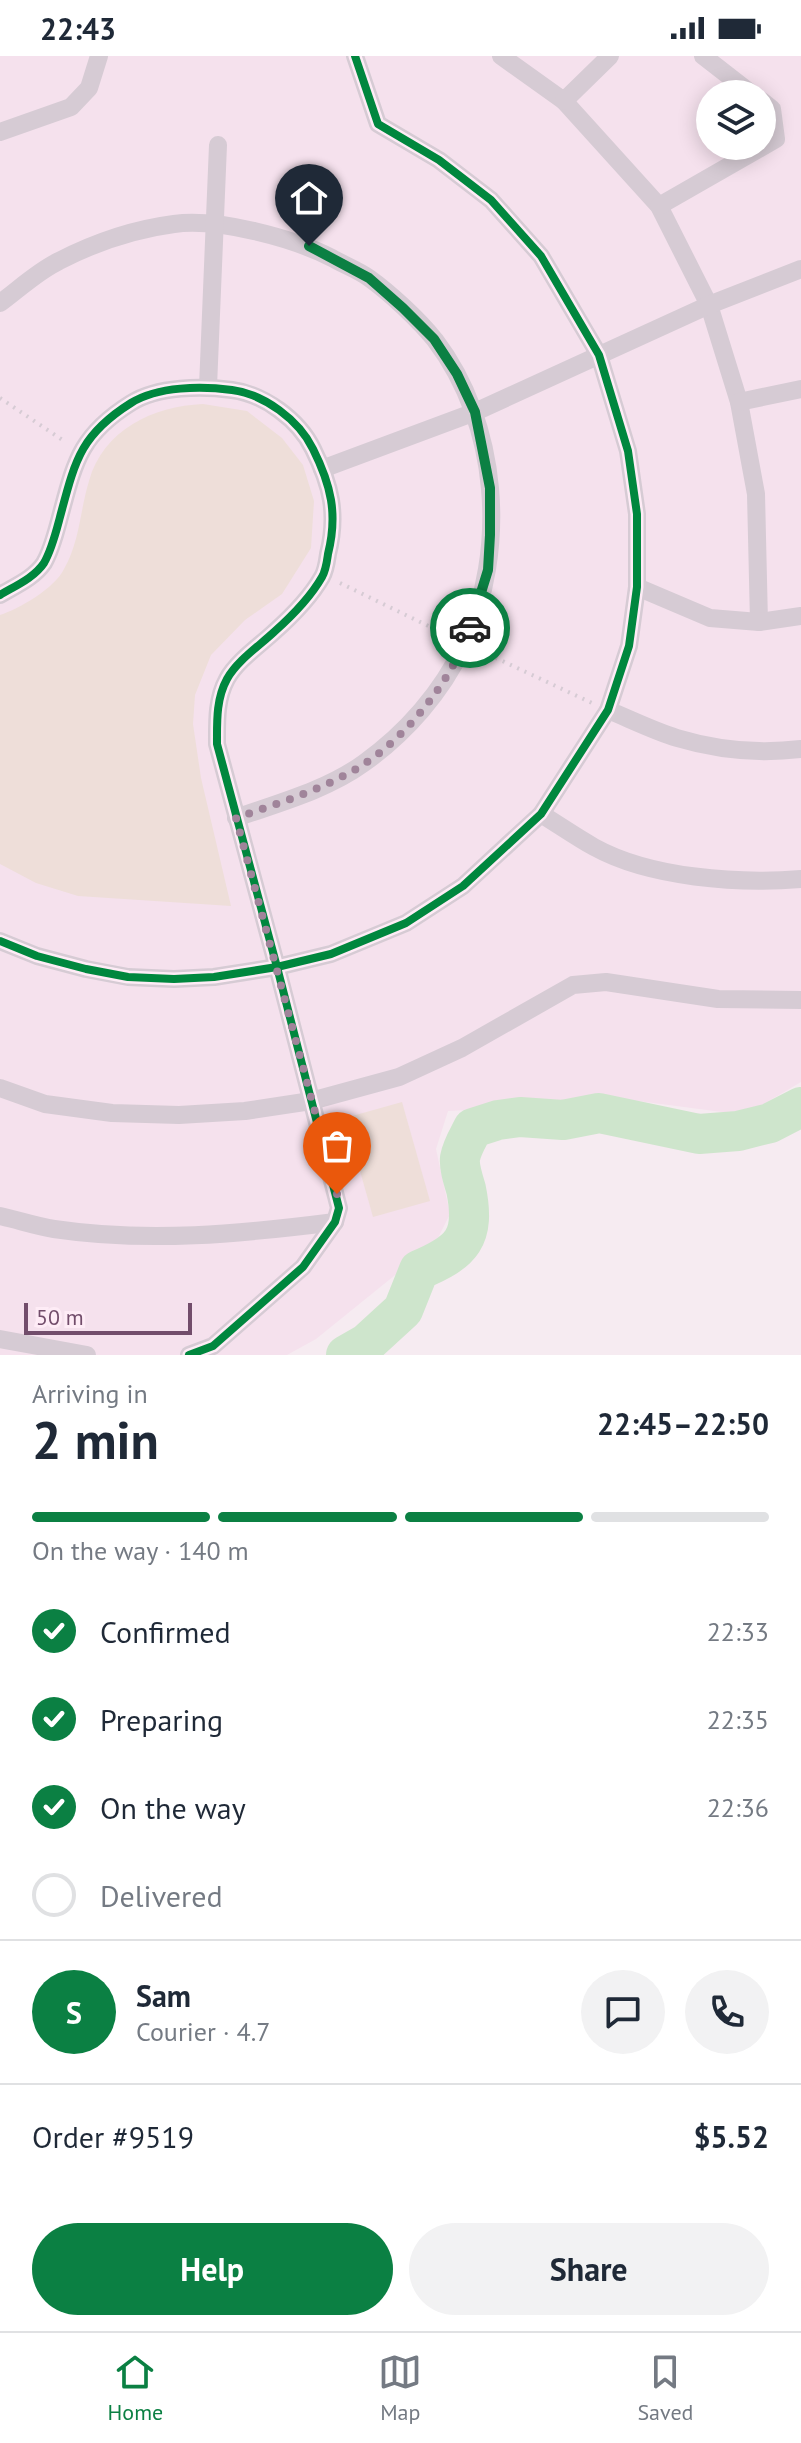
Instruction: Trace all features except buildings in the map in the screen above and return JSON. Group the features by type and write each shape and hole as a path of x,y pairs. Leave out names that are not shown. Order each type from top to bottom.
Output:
{"street":[{"path":"0,132 71,107 89,88 99,56"},
{"path":"0,941 37,956 86,969 128,977 174,979 214,977 277,967 331,954 406,923 463,886 541,814 608,710 629,646 637,587 637,514 628,451 599,355 541,256 491,200 439,160 378,124 355,56"},
{"path":"501,56 564,101 659,206 709,305 739,402 756,494 759,622"},
{"path":"564,101 610,56"},
{"path":"703,56 734,80"},
{"path":"208,387 218,145"},
{"path":"659,206 739,160"},
{"path":"0,303 57,261 132,232 177,223 215,225 267,234 309,246 369,278 434,339 457,374 475,412 490,488 488,570 465,643 450,670 429,702 399,735 362,765 305,794 236,818"},
{"path":"322,469 475,412 709,305 801,269"},
{"path":"0,595 28,579 43,564 53,542 80,452 104,421 135,400 164,392 208,387 242,391 274,406 299,429 311,445 330,487 332,540 323,575 303,604 227,679 217,710 217,744 339,1208 335,1222 303,1267 213,1346 189,1355"},
{"path":"739,402 801,389"},
{"path":"637,587 710,618 759,622 801,616"},
{"path":"608,710 676,738 724,749 774,752 801,749"},
{"path":"541,814 595,848 635,865 702,877 767,882 801,879"},
{"path":"0,1088 45,1104 112,1113 179,1115 245,1111 311,1101 399,1077 462,1048 573,985 606,982 718,999 801,1000"},
{"path":"0,1216 51,1229 139,1236 251,1233 335,1222"},
{"path":"0,1339 38,1351 87,1355"}],"path":[{"path":"0,398 80,452"}],"shaded area":[{"path":"0,56 801,56 801,1082 745,1115 638,1101 448,1111 436,1149 450,1214 436,1242 316,1339 287,1355 0,1355"},
{"path":"203,404 247,411 282,438 303,465 314,501 311,548 282,594 245,620 211,655 195,695 193,724 201,778 231,906 78,896 36,883 0,864 0,615 36,597 59,576 73,548 96,463 118,435 149,416"},
{"path":"402,1102 430,1201 373,1217 345,1118"}],"waterway":[{"path":"346,1355 367,1343 403,1310 419,1270 446,1257 462,1241 467,1231 469,1206 460,1158 473,1128 520,1117 563,1120 599,1113 699,1134 738,1131 770,1123 801,1107"}],"cycle path":[{"path":"0,941 37,956 86,969 128,977 174,979 214,977 277,967 331,954 406,923 463,886 541,814 608,710 629,646 637,587 637,514 628,451 599,355 541,256 491,200 439,160 378,124 355,56"},
{"path":"0,595 30,577 44,563 54,540 70,480 90,438 100,426 142,397 167,390 194,388 232,390 256,397 279,410 299,428 313,449 324,475 331,500 332,526 323,574 300,606 231,672 219,703 217,744 339,1208 335,1222 303,1267 213,1346 189,1355"}],"way so far":[{"path":"337,1194 236,818 305,794 362,765 399,735 429,702 465,643 470,628"}],"route":[{"path":"309,246 369,278 434,339 457,374 475,412 490,488 490,535 488,570 470,628"}]}
